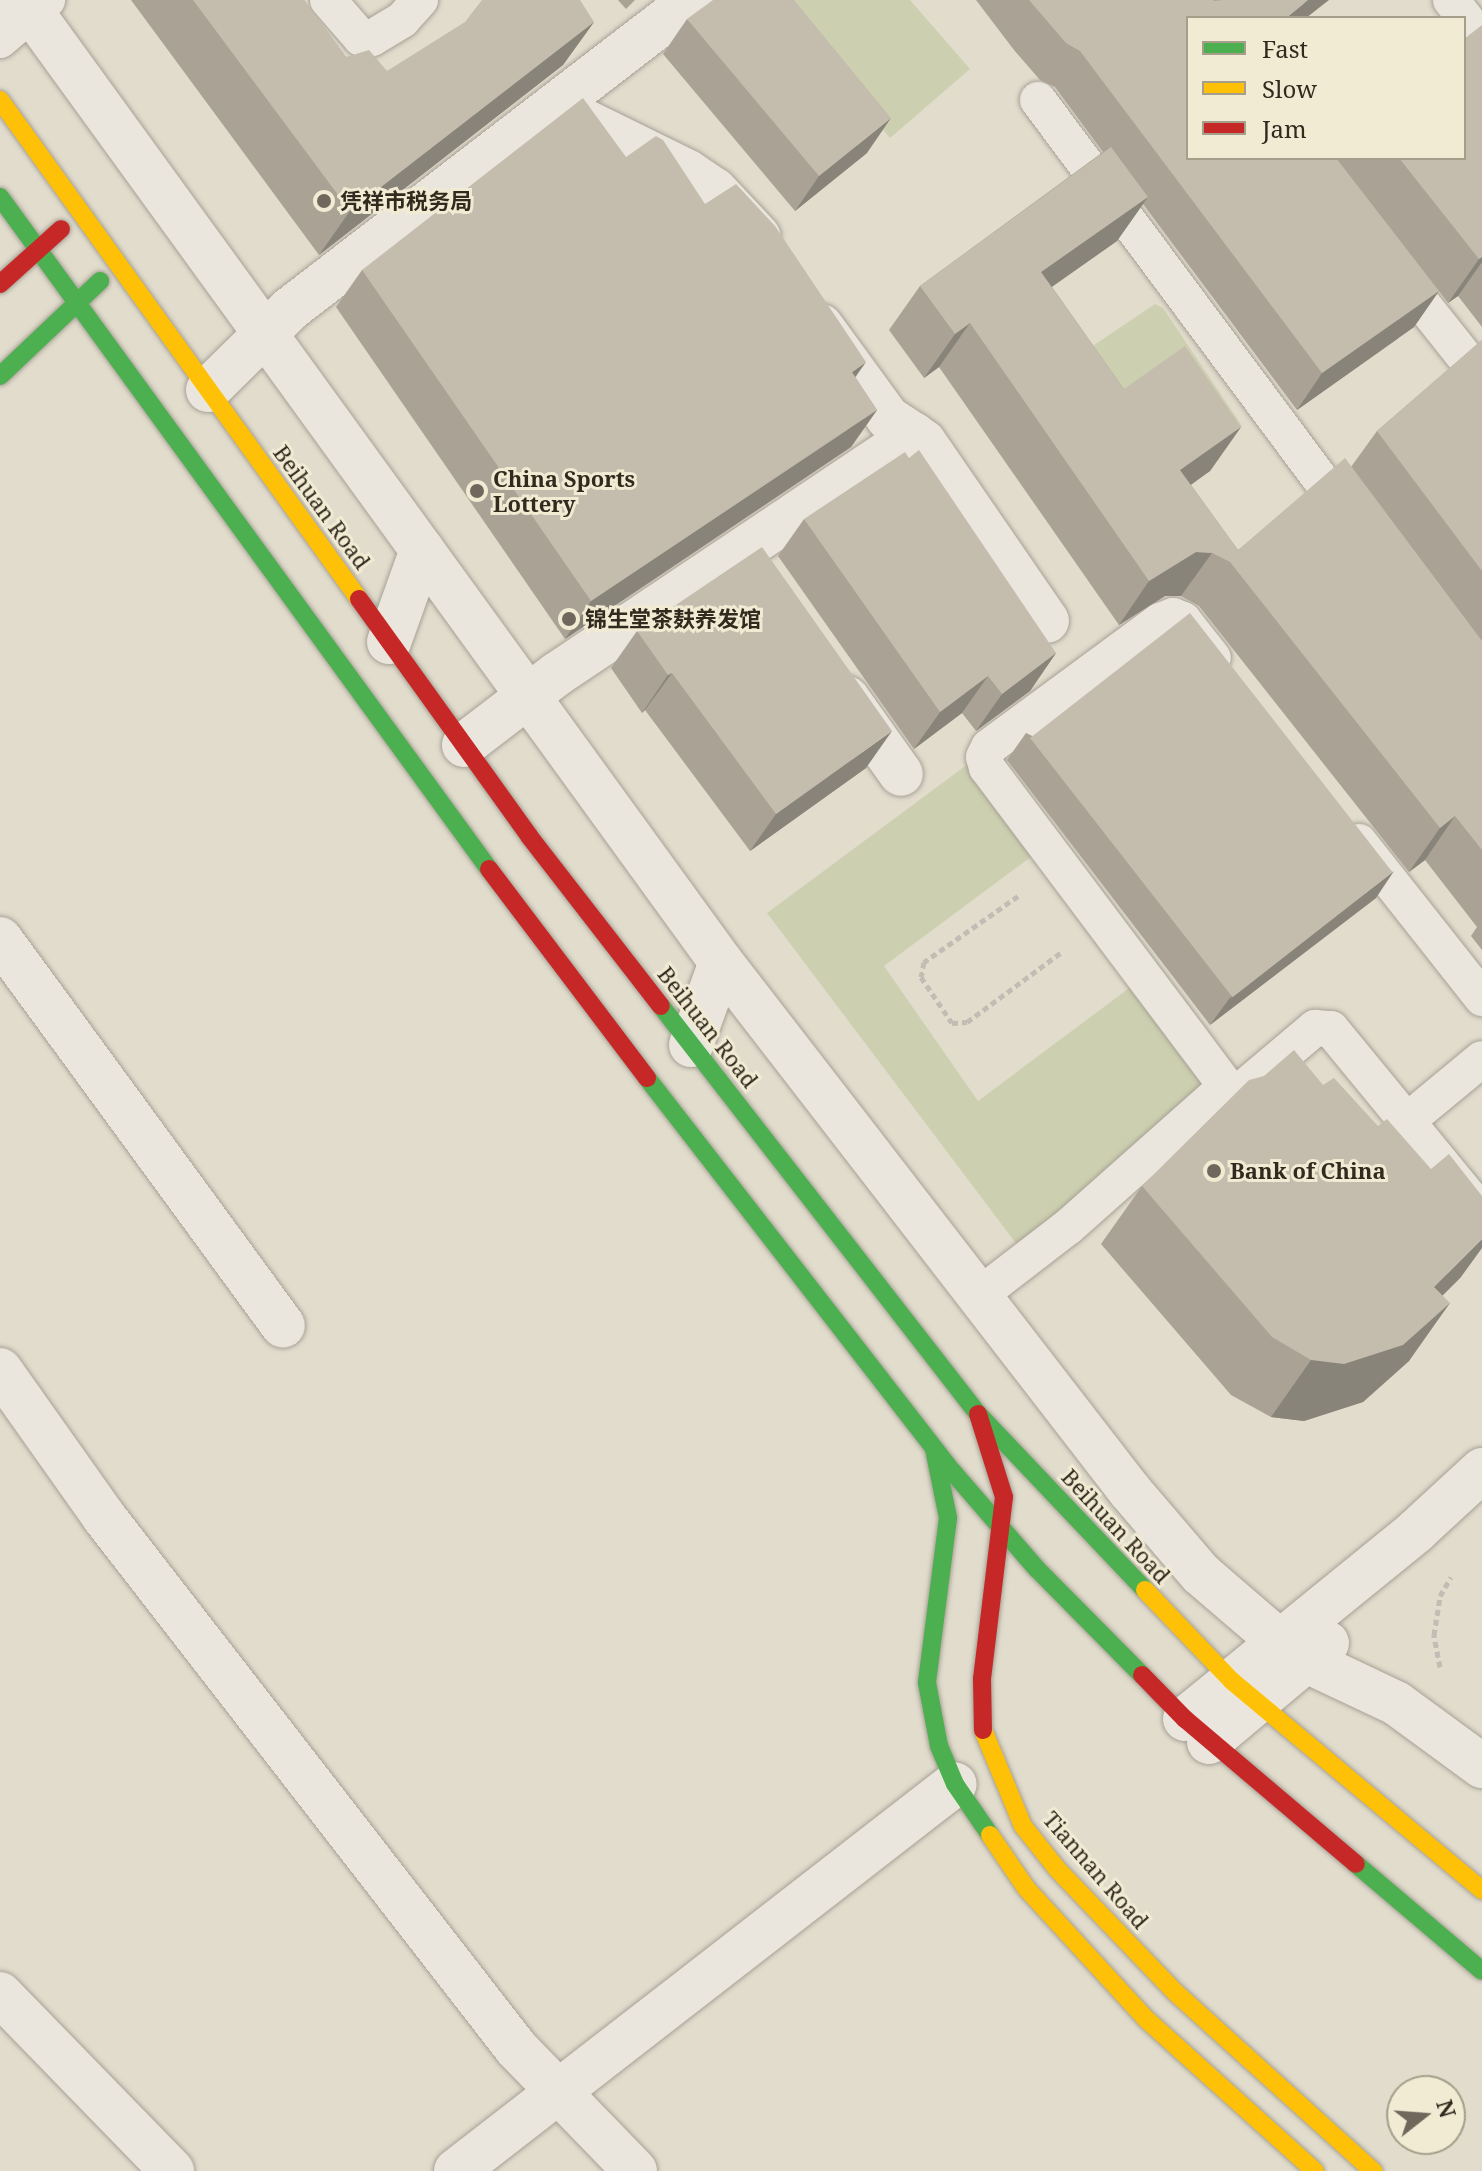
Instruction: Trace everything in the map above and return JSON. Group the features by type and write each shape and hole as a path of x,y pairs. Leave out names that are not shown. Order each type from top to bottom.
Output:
{"main road":[{"name":"Beihuan Road","path":"0,100 464,745 691,1045 978,1414 1244,1691 1482,1890"},
{"path":"0,197 530,926 934,1449 1003,1527 1197,1730 1482,1971"},
{"path":"0,284 80,211"},
{"path":"0,376 119,264"},
{"name":"Tiannan Road","path":"978,1414 1004,1497 1003,1527 982,1679 983,1733 1023,1826 1058,1870 1176,1993 1373,2171"},
{"path":"934,1449 948,1518 927,1683 939,1746 955,1784 1026,1888 1146,2019 1315,2171"}],"street":[{"path":"208,390 263,331 692,0"},
{"path":"17,9 263,331 721,962 983,1303 1166,1534 1201,1574 1293,1651 1396,1703 1482,1766"},
{"path":"554,106 715,190 790,280 864,390 896,425 924,442 1047,621"},
{"path":"464,745 528,697 914,435"},
{"path":"389,642 422,550"},
{"path":"743,550 770,587"},
{"path":"822,662 901,774"},
{"path":"0,939 283,1325"},
{"path":"691,1045 721,962"},
{"path":"0,1370 104,1517 516,2048 635,2171"},
{"path":"1293,1651 1482,1470"},
{"path":"1197,1730 1482,1501"},
{"path":"456,2171 556,2088 955,1784"},
{"path":"0,1994 172,2171"}],"lane":[{"path":"328,0 361,38 372,38 402,20 420,0"},
{"path":"1451,0 1463,16"},
{"path":"1466,19 1482,40"},
{"path":"1038,100 1368,542"},
{"path":"1375,244 1482,379"},
{"path":"983,1303 1220,1092 1220,1072 987,768 989,747 1173,616 1183,620 1231,680"},
{"path":"1342,821 1482,998"},
{"path":"983,1303 1315,1028 1331,1029 1482,1213"},
{"path":"1407,1121 1482,1059"}],"path":[{"path":"1060,864 924,962 921,977 952,1023 967,1022 1104,920"},
{"path":"1442,1673 1434,1635 1440,1596 1454,1573"}],"green space":[{"path":"772,0 910,0 970,69 890,138"},
{"path":"1155,304 1163,308 1242,426 1207,450 1094,417 1060,368"},
{"path":"968,764 1035,854 884,966 978,1101 1132,986 1212,1089 1021,1250 767,913"}],"building":[{"path":"193,0 304,0 346,57 369,50 387,71 465,22 482,0 580,0 594,22 350,211"},
{"path":"713,0 794,0 891,118 819,176 687,19"},
{"path":"1029,0 1308,0 1288,16 1186,16 1186,160 1338,160 1439,291 1322,373 1080,51 1066,43"},
{"path":"1482,25 1482,257 1479,259 1401,160 1466,160 1466,37"},
{"path":"583,98 626,157 656,136 663,140 705,204 736,184 775,226 866,362 852,372 877,410 591,601 362,270"},
{"path":"1111,147 1148,197 1041,272 1124,389 1185,346 1241,427 1180,470 1238,550 1345,458 1482,641 1482,850 1455,816 1440,828 1230,562 1212,553 1196,552 1149,581 970,323 955,334 920,286"},
{"path":"1482,340 1482,571 1377,431"},
{"path":"919,450 1056,653 1002,694 988,676 940,712 804,519 905,452 909,458"},
{"path":"762,547 892,731 776,814 672,673 668,675 637,631"},
{"path":"1190,613 1393,872 1233,997 1030,738"},
{"path":"1294,1050 1323,1085 1334,1078 1378,1126 1387,1119 1431,1169 1449,1154 1482,1196 1482,1239 1434,1287 1450,1303 1403,1345 1344,1364 1311,1360 1272,1337 1142,1186 1249,1080 1264,1076"}],"traffic: fast":[{"path":"0,197 489,869"},
{"path":"0,376 100,281"},
{"path":"661,1006 978,1414 1145,1590"},
{"path":"647,1078 952,1471 1037,1569 1142,1675"},
{"path":"934,1449 948,1518 927,1683 939,1746 955,1784 990,1835"},
{"path":"1356,1864 1482,1971"}],"traffic: slow":[{"path":"0,100 359,599"},
{"path":"1145,1590 1232,1681 1482,1890"},
{"path":"983,1730 1023,1826 1058,1870 1176,1993 1373,2171"},
{"path":"990,1835 1026,1888 1146,2019 1315,2171"}],"traffic: jam":[{"path":"0,284 61,229"},
{"path":"359,599 529,836 661,1006"},
{"path":"489,869 647,1078"},
{"path":"978,1414 1004,1497 982,1679 983,1730"},
{"path":"1142,1675 1185,1719 1356,1864"}],"place":[{"name":"凭祥市税务局","path":"324,201"},
{"name":"China Sports Lottery","path":"477,491"},
{"name":"锦生堂茶麸养发馆","path":"569,619"},
{"name":"Bank of China","path":"1214,1171"}]}
